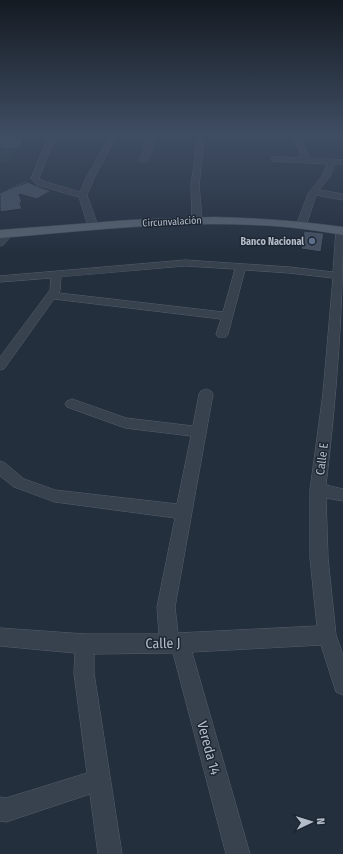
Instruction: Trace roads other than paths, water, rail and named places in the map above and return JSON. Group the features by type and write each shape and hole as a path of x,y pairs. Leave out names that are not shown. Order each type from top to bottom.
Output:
{"main road":[{"name":"Circunvalación","path":"1,236 54,229 197,219 302,223 342,230"}],"street":[{"path":"37,174 35,179 40,183 83,195"},
{"path":"92,174 83,195 93,226"},
{"path":"197,174 195,185 197,219"},
{"path":"302,223 314,192 328,174"},
{"path":"314,192 343,197"},
{"name":"Calle E","path":"342,230 338,276 336,395 318,490 319,558 327,635 343,685"},
{"path":"0,279 185,263 289,270 338,276"},
{"path":"222,334 241,267"},
{"path":"0,366 52,295 55,290 56,275"},
{"path":"52,295 228,316"},
{"name":"Vereda 14","path":"206,394 166,607 174,643 238,854"},
{"path":"72,404 126,423 199,432"},
{"path":"0,467 19,483 55,496 184,512"},
{"path":"318,490 343,495"},
{"name":"Calle J","path":"0,637 85,644 174,643 327,635"},
{"path":"85,644 84,673 110,854"},
{"path":"0,808 6,810 99,780"}],"place":[{"name":"Banco Nacional","path":"312,241"}]}
